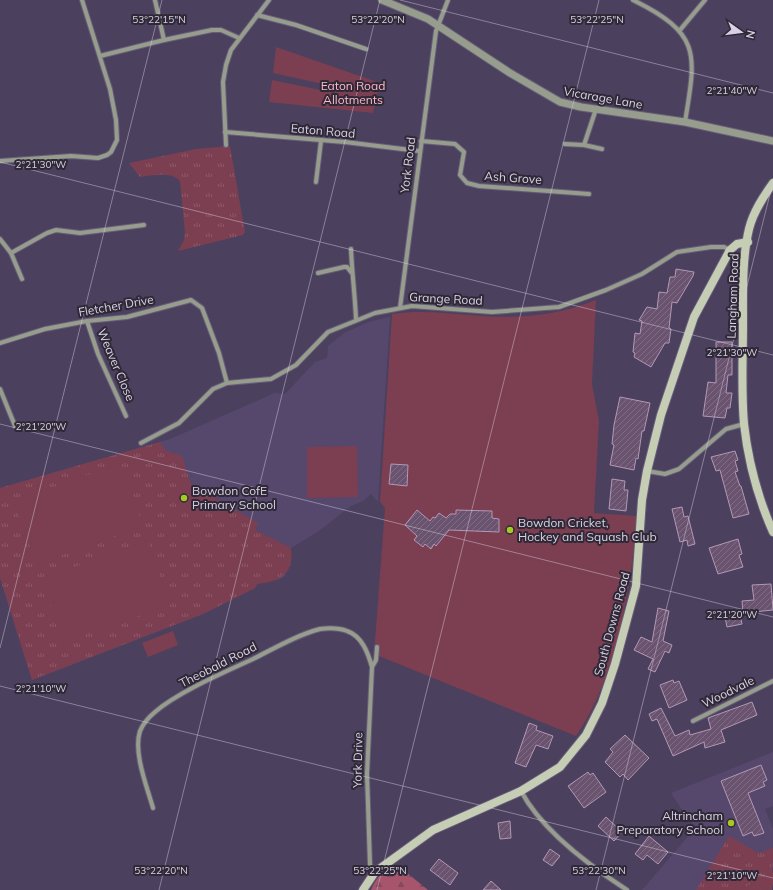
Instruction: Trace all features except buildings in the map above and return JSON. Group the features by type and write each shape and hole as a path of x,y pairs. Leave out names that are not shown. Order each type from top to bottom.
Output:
{"main road":[{"name":"Langham Road","path":"773,183 754,215 749,228 743,308 744,424 752,470 773,532"},
{"path":"730,250 737,244 748,242"},
{"name":"South Downs Road","path":"363,890 375,872 433,830 521,791 560,767 586,735 602,703 616,664 636,586 642,500 647,471 661,415 694,317 730,250"}],"street":[{"path":"0,160 71,156 98,158 111,152 117,140 116,120 110,89 82,0"},
{"path":"155,0 164,40"},
{"path":"226,145 223,82 226,65 231,50 269,0"},
{"name":"Vicarage Lane","path":"382,0 437,25 552,99 568,105 685,122 773,141"},
{"name":"York Road","path":"400,308 419,151 437,25 448,0"},
{"path":"633,0 680,30 686,38 692,58 685,122"},
{"path":"680,30 705,0"},
{"path":"257,15 296,25 366,49"},
{"path":"100,56 164,40 216,30 221,30 239,38"},
{"path":"584,145 596,109"},
{"name":"Eaton Road","path":"225,132 419,151"},
{"path":"316,182 320,141"},
{"name":"Ash Grove","path":"421,141 455,144 464,152 460,175 467,183 479,186 589,194"},
{"path":"565,144 584,145 602,149"},
{"path":"11,253 47,233 56,230 80,233 144,225"},
{"path":"0,239 11,253 22,280"},
{"name":"Grange Road","path":"141,443 179,423 191,412 204,396 213,389 227,383 271,379 296,365 328,332 375,313 400,308 423,306 492,312 559,307 606,290 642,274 677,252 711,247 724,247 730,250"},
{"path":"351,249 356,320"},
{"path":"318,273 344,266 352,272"},
{"name":"Fletcher Drive","path":"0,343 45,329 87,321 127,317 191,300 202,308 219,353 227,383"},
{"name":"Weaver Close","path":"87,321 98,354 126,416"},
{"path":"0,389 16,426"},
{"path":"647,471 665,474 679,469 726,430 744,424"},
{"name":"Theobald Road","path":"153,808 140,761 138,740 141,729 147,720 156,711 176,698 304,634 321,629 347,631 353,634 363,645 372,667"},
{"name":"York Drive","path":"375,872 370,865 367,774 372,667 376,660 377,647"},
{"name":"Woodvale","path":"693,721 773,681"},
{"path":"521,791 528,806 567,846 624,889"}],"shaded area":[{"name":"Bowdon CofE Primary School","path":"390,317 378,502 371,494 363,501 351,506 319,531 291,548 290,563 285,576 280,579 257,584 255,588 203,614 32,680 0,578 0,488 170,439 275,393 285,394 315,362 327,358 328,346 344,333 368,322"},
{"name":"Altrincham Preparatory School","path":"773,752 773,806 765,809 773,829 772,890 642,890 696,827 688,819 671,793"}],"green space":[{"name":"Eaton Road Allotments","path":"276,47 380,83 373,113 269,102 272,80 335,93 336,87 273,73"},
{"path":"230,146 245,232 243,235 178,251 184,240 185,233 180,181 167,175 140,177 129,163 196,149"},
{"name":"Bowdon Cricket, Hockey and Squash Club","path":"596,300 592,384 599,421 594,513 637,516 635,543 626,601 612,660 602,688 590,713 576,736 374,654 385,508 380,502 392,314 421,312 502,317 533,315 565,310"},
{"name":"Bowdon CofE Primary School","path":"160,442 166,451 182,456 191,484 258,523 255,530 291,548 292,557 288,570 278,579 257,584 255,588 203,614 32,680 0,578 0,488"},
{"path":"357,446 358,497 307,498 307,447"},
{"path":"121,463 143,526 36,564 14,501"},
{"path":"148,541 170,605 63,642 41,579"},
{"path":"173,631 178,645 148,657 142,643"},
{"path":"729,836 758,853 773,848 772,890 696,890"},
{"path":"394,865 401,868 428,890 371,890 380,875"},
{"path":"773,872 773,885 765,890 740,890"}],"place":[{"name":"Bowdon CofE Primary School","path":"184,498"},
{"name":"Bowdon Cricket, Hockey and Squash Club","path":"510,530"},
{"name":"Altrincham Preparatory School","path":"731,823"}]}
